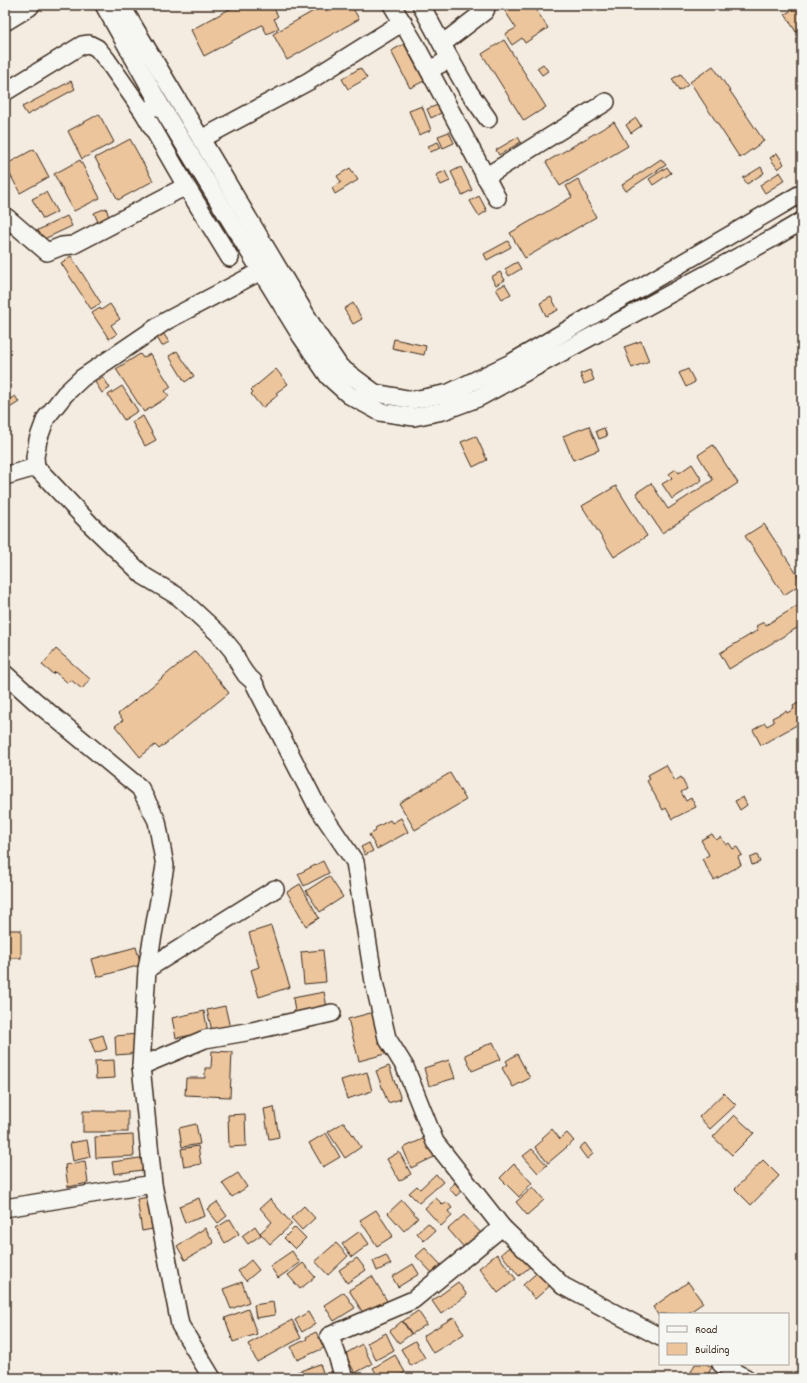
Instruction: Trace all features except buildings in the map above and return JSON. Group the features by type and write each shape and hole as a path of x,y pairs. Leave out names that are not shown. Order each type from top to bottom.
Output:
{"highway":[{"path":"5,19 28,5"}],"street":[{"path":"104,5 159,103 301,336 329,377 350,395 380,412 414,417 443,411 478,398 802,221"},
{"path":"121,5 318,335 340,368 375,394 413,400 450,393 511,363 802,193"},
{"path":"392,5 430,70 497,198"},
{"path":"422,5 422,8 450,59 488,119"},
{"path":"442,44 485,11 485,5"},
{"path":"201,139 309,81 403,22"},
{"path":"5,92 82,45 89,44 97,48 144,113 230,258"},
{"path":"430,70 450,59"},
{"path":"485,177 606,102"},
{"path":"144,113 159,103"},
{"path":"5,216 47,252 62,246 73,245 186,186"},
{"path":"261,271 166,321 82,378 65,394 46,418 38,440 35,457 36,467 90,524 144,576 179,597 219,634 233,651 246,675 253,681 317,806 355,862 374,982 387,1038 406,1066 435,1142 502,1227 563,1286 659,1336"},
{"path":"5,476 36,467"},
{"path":"5,674 35,701 140,788 157,821 164,866 147,969 141,1066 153,1184 180,1325 212,1378"},
{"path":"147,969 275,889"},
{"path":"141,1066 205,1039 252,1032 332,1012"},
{"path":"5,1208 153,1184"},
{"path":"344,1378 336,1352 329,1336 413,1300 502,1227"},
{"path":"723,1365 746,1378"}]}
